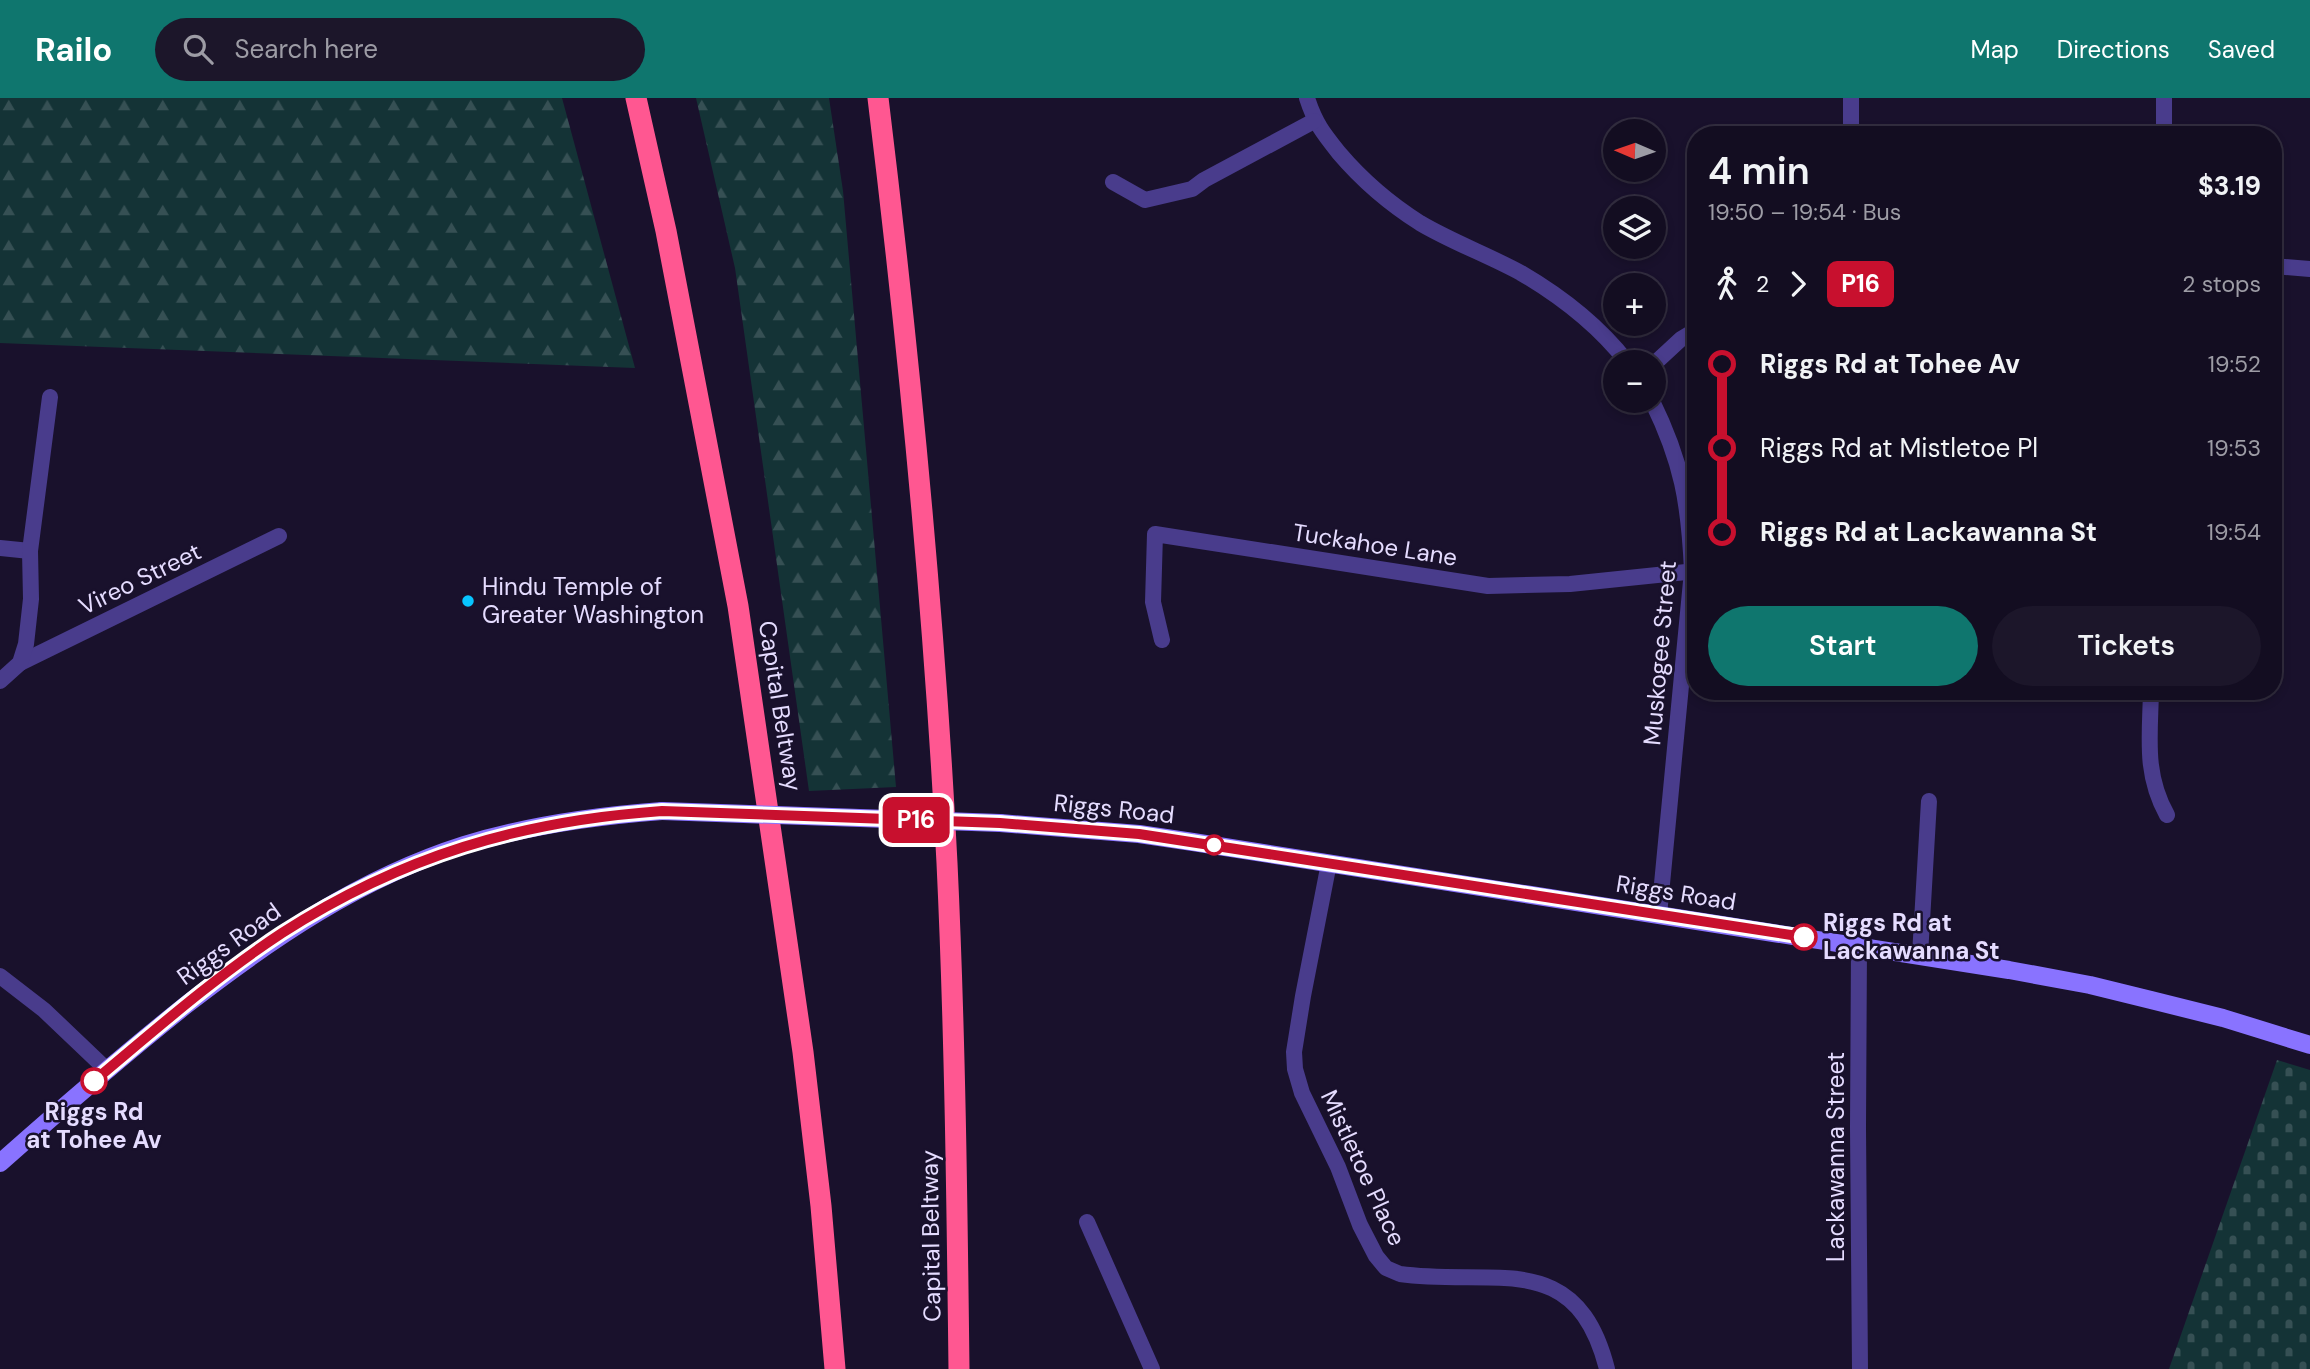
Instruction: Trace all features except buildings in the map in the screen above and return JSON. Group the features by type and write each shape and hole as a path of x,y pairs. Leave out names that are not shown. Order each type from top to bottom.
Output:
{"highway":[{"name":"Capital Beltway","path":"636,98 666,231 738,606 803,1052 821,1206 835,1369"},
{"name":"Capital Beltway","path":"878,98 914,421 947,863 955,1103 959,1369"}],"main road":[{"name":"Riggs Road","path":"0,1163 107,1070 240,963 281,934 360,888 463,846 517,831 590,818 662,811 1000,823 1139,834 1920,955 2090,985 2223,1018 2310,1045"}],"street":[{"path":"1307,98 1314,121 1348,163 1391,203 1421,223 1487,255 1559,297 1586,318 1618,350"},
{"path":"1851,98 1851,126"},
{"path":"2164,98 2164,126"},
{"path":"1113,183 1145,200 1192,189 1314,121"},
{"path":"2282,267 2310,269"},
{"path":"1666,353 1687,336"},
{"path":"20,663 26,644 31,599 30,551 50,397"},
{"name":"Muskogee Street","path":"1658,413 1681,472 1687,508"},
{"name":"Tuckahoe Lane","path":"1163,640 1153,602 1155,534 1488,586 1570,584 1687,572"},
{"name":"Vireo Street","path":"0,681 20,663 279,536"},
{"path":"0,548 30,551"},
{"name":"Muskogee Street","path":"1658,915 1687,638"},
{"path":"2151,700 2149,755 2152,783 2167,815"},
{"path":"1920,955 1929,802"},
{"name":"Mistletoe Place","path":"1329,863 1303,996 1294,1052 1295,1069 1302,1093 1338,1167 1360,1225 1376,1256 1387,1268 1400,1274 1524,1280 1551,1287 1581,1309 1593,1329 1607,1369"},
{"name":"Lackawanna Street","path":"1859,946 1860,1369"},
{"path":"0,976 44,1010 107,1070"},
{"path":"1087,1222 1152,1369"}],"green space":[{"path":"0,98 562,98 635,368 0,343"},
{"path":"696,98 829,98 843,191 896,787 809,791 735,268"},
{"path":"2277,1060 2310,1070 2310,1369 2169,1369"}],"bus line":[{"name":"P16","path":"94,1081 240,963 281,934 360,888 463,846 517,831 563,822 662,811 1000,823 1139,834 1804,937"}],"place":[{"name":"Hindu Temple of Greater Washington","path":"468,601"},
{"name":"Riggs Rd at Lackawanna St","path":"1804,937"},
{"name":"Riggs Rd at Tohee Av","path":"94,1081"}]}
